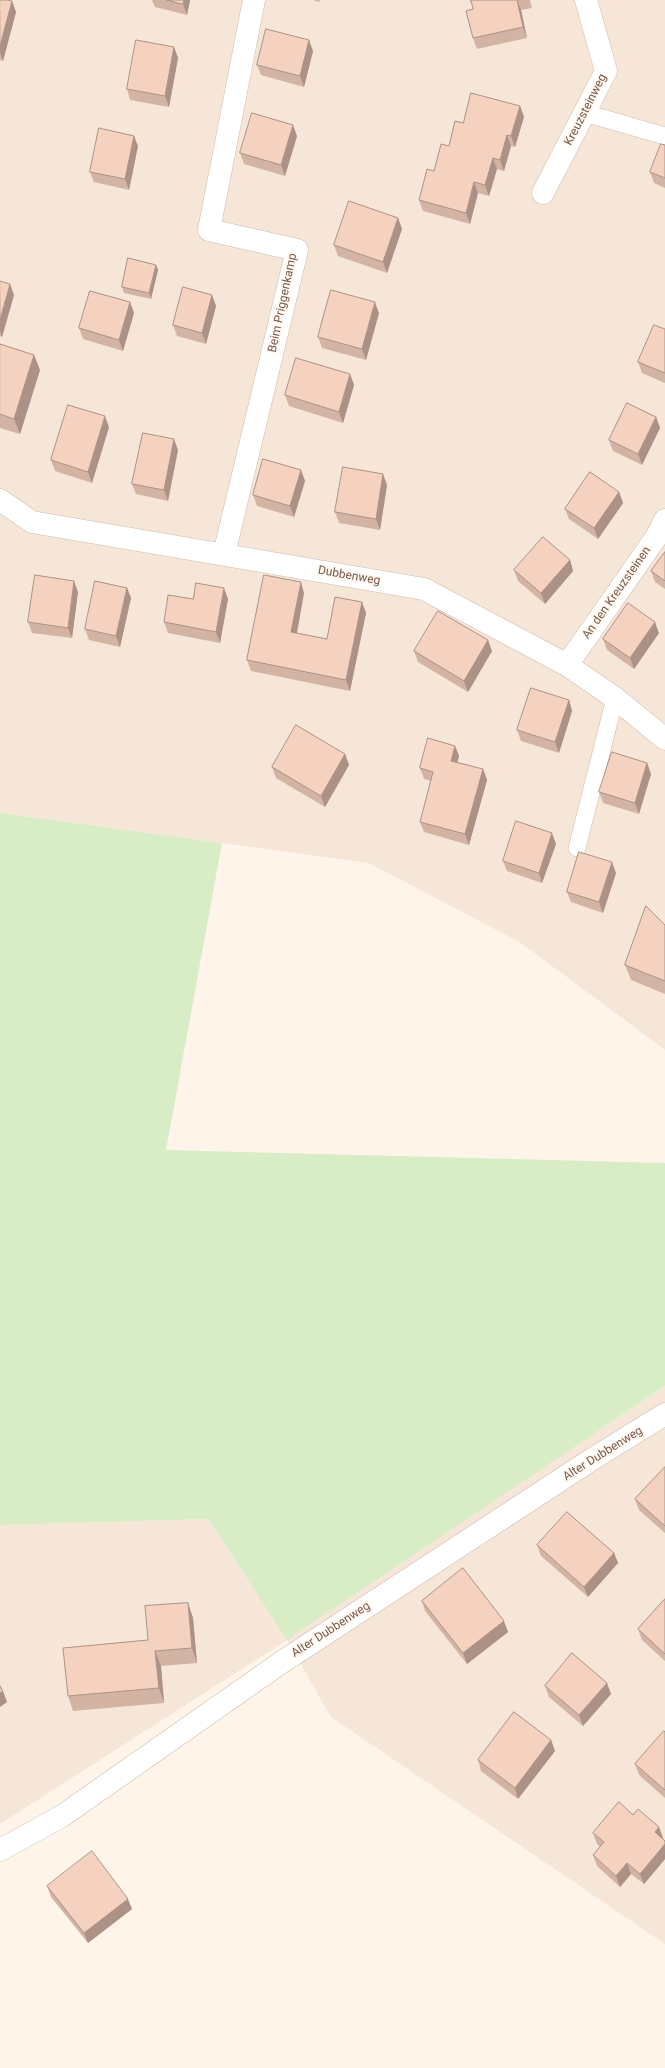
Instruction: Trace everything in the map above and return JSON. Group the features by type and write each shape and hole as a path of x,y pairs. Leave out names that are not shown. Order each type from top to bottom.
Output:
{"street":[{"name":"Beim Priggenkamp","path":"224,554 297,250 209,230 254,0"},
{"name":"Kreuzsteinweg","path":"543,193 606,71 586,0"},
{"name":"Dubbenweg","path":"0,500 32,522 424,589 567,665 615,698 665,739"},
{"name":"An den Kreuzsteinen","path":"567,665 657,536 665,520"},
{"name":"Alter Dubbenweg","path":"0,1850 62,1816 282,1662 587,1463 665,1414"}],"lane":[{"path":"585,113 665,136"},
{"path":"577,848 615,698"}],"shaded area":[{"path":"0,0 665,0 665,1050 521,943 369,863 0,813"},
{"path":"665,1386 665,1944 331,1717 287,1640"},
{"path":"208,1519 287,1640 0,1824 0,1525"}],"green space":[{"path":"0,813 222,843 166,1150 665,1163 665,1386 287,1640 208,1519 0,1525"}],"building":[{"path":"0,0 12,1 0,46"},
{"path":"167,0 184,0 183,4"},
{"path":"471,0 517,0 523,27 473,38 466,11 473,9"},
{"path":"266,29 309,40 300,76 257,65"},
{"path":"136,40 174,47 165,96 127,89"},
{"path":"471,93 520,106 511,136 507,135 500,160 493,158 485,185 474,182 466,213 419,200 427,169 434,171 441,144 449,146 455,121 463,123"},
{"path":"252,113 293,125 281,165 240,153"},
{"path":"99,128 134,136 125,179 90,172"},
{"path":"661,144 665,145 665,178 650,172"},
{"path":"349,201 398,218 383,262 334,245"},
{"path":"128,258 156,265 149,293 122,287"},
{"path":"0,281 10,284 0,320"},
{"path":"183,287 212,295 202,333 173,325"},
{"path":"331,290 375,302 362,349 318,337"},
{"path":"90,291 130,302 119,340 79,328"},
{"path":"654,325 665,329 665,373 638,362"},
{"path":"0,344 34,355 14,419 0,414"},
{"path":"296,358 350,374 339,412 285,395"},
{"path":"627,403 656,417 638,454 609,440"},
{"path":"68,405 105,416 88,472 51,460"},
{"path":"143,433 174,439 164,490 132,484"},
{"path":"263,459 301,470 290,506 253,495"},
{"path":"343,467 383,474 376,519 335,512"},
{"path":"590,472 619,492 594,528 565,509"},
{"path":"543,537 570,560 541,593 514,570"},
{"path":"665,552 665,581 651,571"},
{"path":"35,575 74,581 68,628 28,622"},
{"path":"264,575 301,582 291,632 327,639 335,597 362,602 346,680 247,660"},
{"path":"95,581 127,588 116,636 85,629"},
{"path":"196,583 224,588 216,632 164,622 168,595 193,599"},
{"path":"628,603 655,622 630,658 603,639"},
{"path":"438,611 488,640 464,681 414,651"},
{"path":"531,688 569,700 555,742 517,730"},
{"path":"296,725 345,754 321,796 272,767"},
{"path":"428,738 455,746 451,761 483,769 465,834 420,822 433,772 420,768"},
{"path":"612,752 647,763 635,803 599,792"},
{"path":"516,821 552,833 539,873 503,861"},
{"path":"579,852 612,862 599,902 567,892"},
{"path":"646,906 665,925 665,981 625,965"},
{"path":"665,1467 665,1526 635,1499"},
{"path":"567,1512 614,1553 584,1587 537,1545"},
{"path":"463,1568 504,1621 463,1653 422,1601"},
{"path":"665,1599 665,1654 638,1629"},
{"path":"188,1603 192,1648 155,1651 159,1688 68,1696 63,1648 148,1640 145,1606"},
{"path":"572,1653 607,1683 579,1715 545,1686"},
{"path":"0,1686 3,1691 0,1693"},
{"path":"514,1712 551,1740 515,1788 478,1760"},
{"path":"664,1731 665,1732 665,1790 635,1764"},
{"path":"619,1802 633,1815 638,1809 659,1827 655,1832 665,1841 665,1844 640,1874 627,1863 616,1876 593,1855 604,1842 593,1833"},
{"path":"92,1851 128,1899 84,1933 47,1886"}]}
